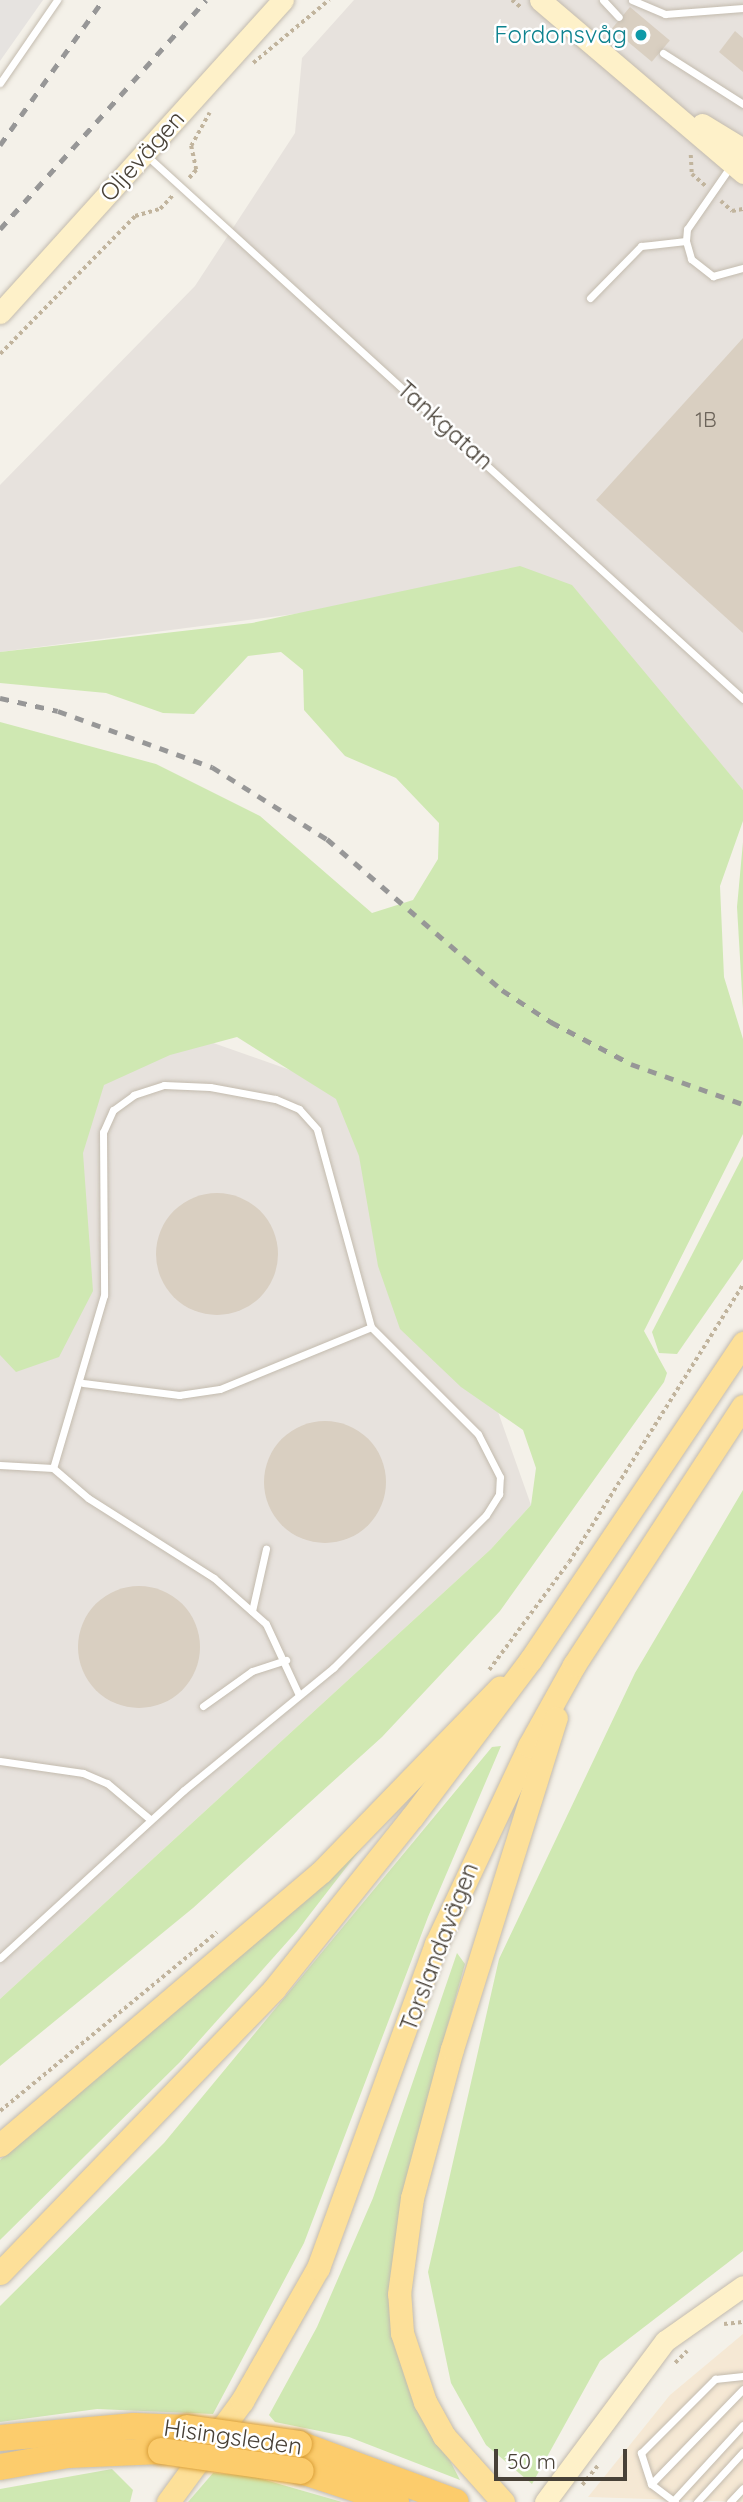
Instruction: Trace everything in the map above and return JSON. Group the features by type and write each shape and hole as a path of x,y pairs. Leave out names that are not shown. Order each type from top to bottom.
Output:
{"highway":[{"name":"Hisingsleden","path":"0,2438 134,2426 187,2428 299,2444 456,2502"},
{"name":"Hisingsleden","path":"0,2467 68,2455 161,2451 301,2471 396,2502"}],"main road":[{"path":"0,2273 274,1989 531,1659 743,1343"},
{"name":"Torslandavägen","path":"168,2502 242,2401 318,2268 441,1933 480,1840 574,1665 743,1406"},
{"path":"0,2146 321,1872 475,1708 531,1659"},
{"path":"498,2497 444,2436 412,2370 401,2320 402,2248 493,1910 574,1665"}],"street":[{"name":"Oljevägen","path":"0,313 284,0"},
{"path":"540,0 740,159"},
{"path":"545,2502 665,2341 743,2286"}],"lane":[{"path":"0,83 57,0"},
{"path":"603,0 619,17"},
{"path":"632,0 665,14 743,8"},
{"path":"663,53 743,104"},
{"name":"Tankgatan","path":"145,154 743,699"},
{"path":"740,159 691,222 686,241 691,259 713,276 743,268"},
{"path":"590,298 641,246 686,241"},
{"path":"0,1958 151,1820 299,1695 403,1599 499,1494 500,1477 478,1434 371,1327 317,1129 299,1109 275,1099 164,1085 113,1110 103,1132 104,1295 83,1382 53,1468"},
{"path":"83,1382 179,1395 220,1390 371,1327"},
{"path":"0,1465 53,1468 252,1611 286,1660 299,1695"},
{"path":"252,1611 266,1549"},
{"path":"202,1706 252,1671 286,1660"},
{"path":"0,1761 83,1773 107,1783 151,1820"},
{"path":"743,2376 715,2379 641,2453 650,2484 674,2501 743,2425"},
{"path":"650,2484 743,2389"},
{"path":"697,2502 743,2452"},
{"path":"730,2502 743,2488"}],"path":[{"path":"487,1673 592,1528 743,1285"},
{"path":"0,2111 228,1925"},
{"path":"713,2329 743,2322"},
{"path":"668,2370 697,2342"},
{"path":"571,2491 604,2457"}],"shaded area":[{"path":"0,0 43,0 0,61"},
{"path":"354,0 743,0 743,790 653,684 310,612 0,652 0,485 195,286 295,133 302,58"},
{"path":"0,968 344,1089 479,1358 531,1505 491,1549 0,1999"},
{"path":"743,2334 743,2502 588,2497 670,2395"}],"green space":[{"path":"520,566 572,585 743,790 743,821 720,886 724,977 743,1039 743,1134 644,1331 667,1373 664,1382 500,1611 382,1737 193,1908 0,2066 0,1999 491,1549 531,1505 536,1468 523,1430 461,1387 400,1329 378,1266 359,1156 336,1099 237,1037 170,1055 104,1085 83,1153 93,1291 59,1357 16,1372 0,1355 0,722 156,764 260,816 372,913 413,900 438,859 439,823 396,778 345,756 304,710 303,670 281,652 248,656 194,714 163,713 106,693 0,683 0,652 252,623"},
{"path":"743,842 743,1009 737,907"},
{"path":"743,1156 743,1259 677,1354 659,1353 652,1332"},
{"path":"743,1490 743,2251 600,2361 532,2484 486,2445 451,2383 428,2272 499,1959 635,1673"},
{"path":"501,1746 428,1917 304,2243 213,2414 97,2409 0,2422 0,2306 164,2143 492,1747"},
{"path":"372,1834 297,1931 180,2062 0,2240 0,2160"},
{"path":"457,1953 465,1964 434,2074 392,2277 444,2449 460,2480 349,2437 275,2422 269,2415 317,2327 373,2198"},
{"path":"112,2469 133,2490 130,2502 0,2502 0,2489"},
{"path":"213,2473 251,2476 342,2502 188,2502"}],"building":[{"name":"Fordonsvåg","path":"630,7 670,40 652,62 612,28"},
{"path":"735,31 743,38 743,72 719,52"},
{"path":"743,338 743,633 596,500"},
{"path":"217,1193 240,1198 260,1211 273,1231 278,1254 273,1277 260,1297 240,1310 217,1315 194,1310 174,1297 161,1277 156,1254 161,1231 174,1211 194,1198"},
{"path":"325,1421 348,1426 368,1439 381,1459 386,1482 381,1505 368,1525 348,1538 325,1543 302,1538 282,1525 269,1505 264,1482 269,1459 282,1439 302,1426"},
{"path":"139,1586 162,1591 182,1604 195,1624 200,1647 195,1670 182,1690 162,1703 139,1708 116,1703 96,1690 83,1670 78,1647 83,1624 96,1604 116,1591"}],"railway":[{"path":"0,145 103,0"},
{"path":"0,229 206,0"},
{"path":"0,698 58,711 212,767 327,839 502,990 551,1022 631,1064 743,1104"}],"place":[{"name":"Fordonsvåg","path":"641,35"}]}
